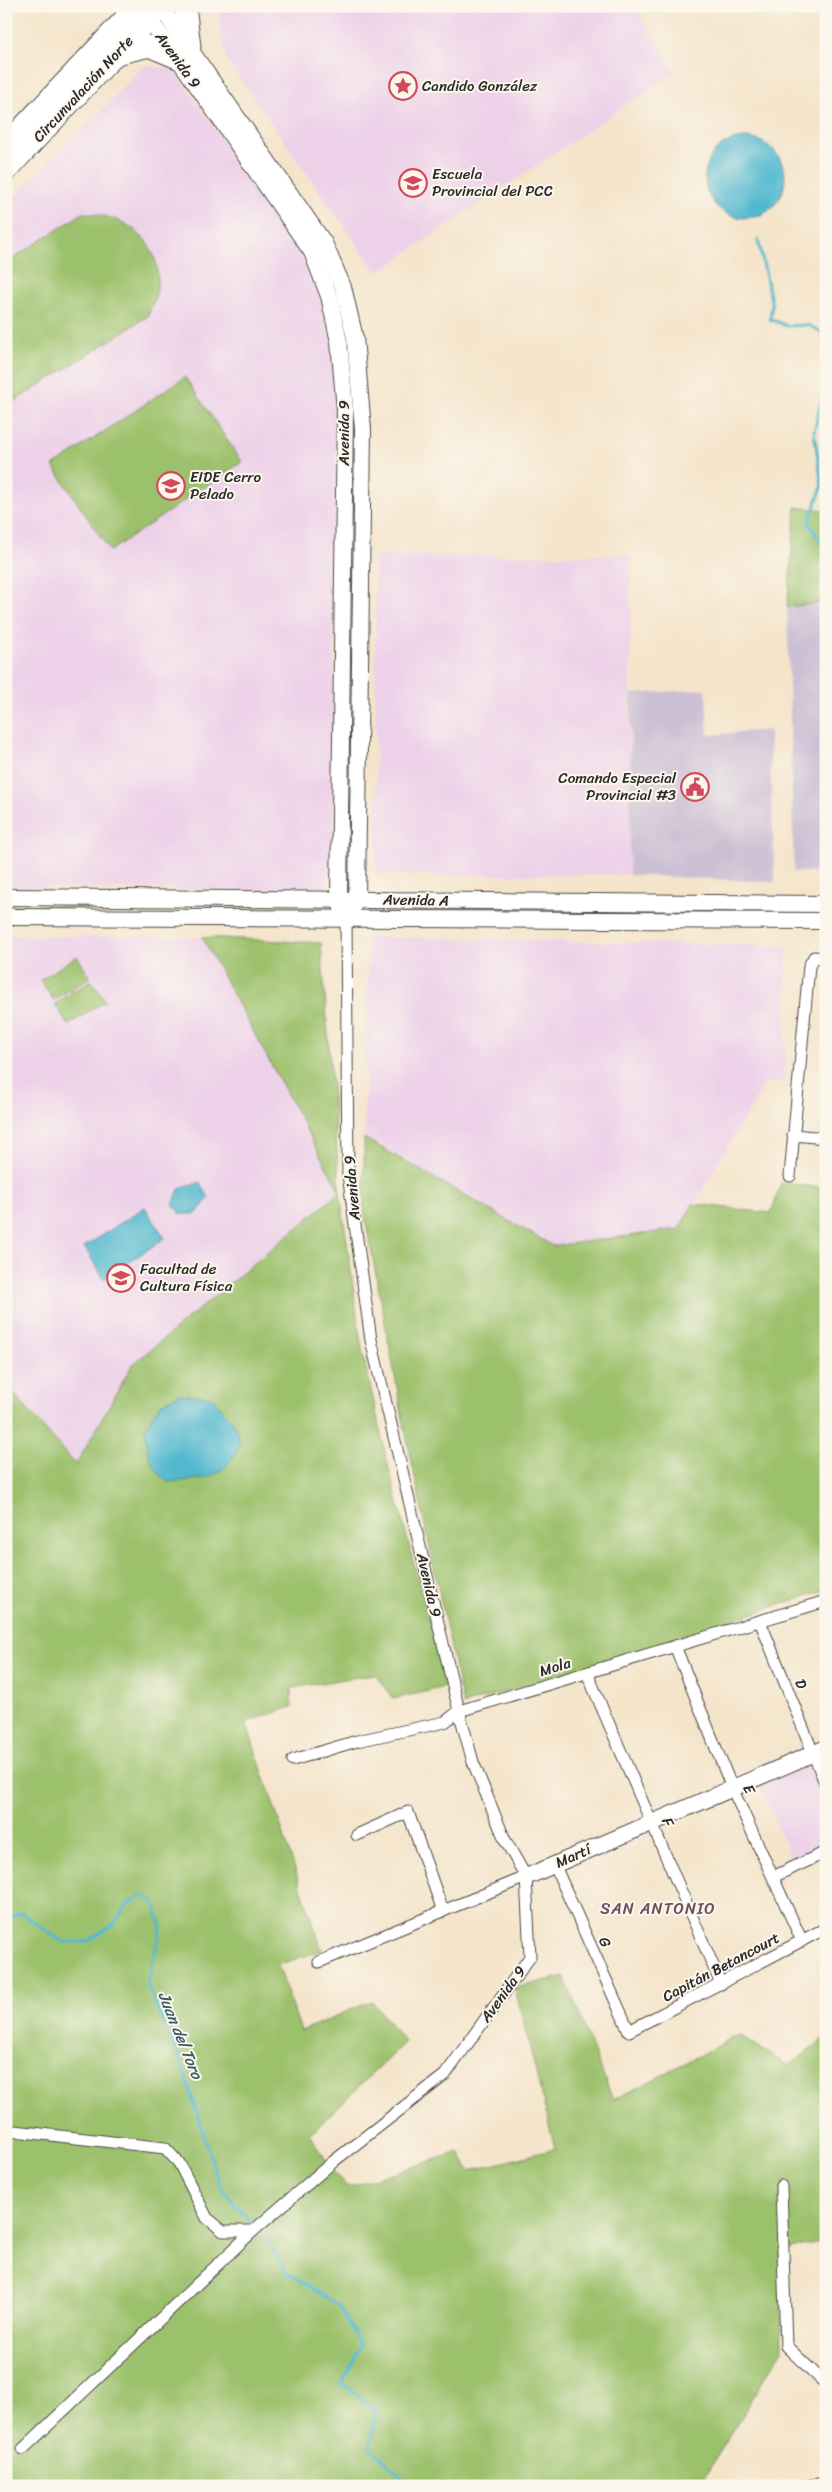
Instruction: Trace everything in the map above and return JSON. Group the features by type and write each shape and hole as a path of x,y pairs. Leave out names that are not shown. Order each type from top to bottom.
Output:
{"highway":[{"path":"116,54 149,46 184,53 185,6"},
{"name":"Circunvalación Norte","path":"6,171 116,54 151,8"},
{"name":"Circunvalación Norte","path":"6,145 151,8"}],"street":[{"name":"Avenida 9","path":"22,2449 254,2231 334,2161 445,2075 530,1957 526,1877 505,1840 473,1762 459,1711 371,1340 348,1174 346,918 339,900 345,410 339,342 329,296 312,252 282,196 151,8"},
{"name":"Avenida 9","path":"282,196 324,243 343,286 355,338 363,429 357,900"},
{"path":"342,540 362,540"},
{"name":"Avenida A","path":"6,897 826,904"},
{"path":"136,898 150,918"},
{"path":"346,918 357,900"},
{"name":"Avenida A","path":"6,917 826,921"},
{"path":"790,1176 809,966 814,957 826,958"},
{"path":"793,1135 826,1138"},
{"name":"Mola","path":"293,1760 357,1741 445,1722 459,1711 826,1601"},
{"name":"D","path":"760,1621 819,1751 826,1785"},
{"name":"E","path":"675,1646 732,1788 802,1941"},
{"name":"F","path":"586,1673 721,1984"},
{"name":"Martí","path":"319,1962 526,1877 819,1751"},
{"path":"357,1834 408,1812 443,1911"},
{"path":"773,1878 826,1852"},
{"name":"G","path":"554,1864 629,2031"},
{"name":"Capitán Betancourt","path":"629,2031 826,1928"},
{"path":"6,2130 165,2148 179,2163 207,2218 223,2231 254,2231"},
{"path":"781,2186 786,2346 826,2384"},
{"path":"806,2486 826,2483"}],"shaded area":[{"name":"Escuela Provincial del PCC","path":"219,6 634,6 675,72 377,273 228,61 220,34"},
{"name":"EIDE Cerro Pelado","path":"144,65 172,68 295,240 317,287 336,360 334,828 331,874 325,886 312,891 6,887 6,205 97,115"},
{"path":"631,555 629,875 376,875 375,556"},
{"path":"826,602 826,872 794,872 787,607"},
{"path":"706,689 708,735 769,730 775,882 629,875 631,694"},
{"name":"Facultad de Cultura Física","path":"6,936 202,937 340,1192 132,1365 76,1465 6,1385"},
{"path":"368,937 787,946 785,1083 765,1083 679,1229 553,1247 364,1138"},
{"path":"809,1765 826,1801 826,1845 792,1861 760,1786"}],"green space":[{"path":"83,213 115,219 129,226 149,247 155,261 158,276 156,294 148,316 12,403 6,403 6,263"},
{"path":"185,377 242,462 110,551 53,466"},
{"path":"796,507 826,510 826,602 787,607"},
{"path":"6,905 112,906 112,909 6,908"},
{"path":"202,937 321,943 340,1192"},
{"path":"77,956 90,977 54,1000 40,980"},
{"path":"91,980 105,1001 68,1025 55,1004"},
{"path":"364,1138 553,1246 679,1229 693,1204 771,1213 781,1183 826,1188 826,1590 463,1705 406,1435 364,1211"},
{"path":"340,1192 362,1350 387,1461 446,1687 393,1699 375,1674 291,1688 292,1707 246,1722 322,1950 278,1965 301,2031 372,2001 405,2042 310,2134 334,2173 348,2187 459,2152 469,2171 555,2149 515,1988 564,1976 613,2100 739,2035 789,2066 826,2037 826,2241 781,2250 782,2350 699,2486 6,2486 6,1385 76,1465 132,1365"}],"water":[{"path":"745,138 760,141 773,150 782,163 785,178 782,193 773,206 760,215 745,218 730,215 717,206 708,193 705,178 708,163 717,150 730,141"},
{"path":"200,1182 209,1198 196,1214 180,1214 173,1204 179,1189"},
{"path":"145,1207 165,1238 104,1279 84,1247"},
{"path":"179,1394 212,1397 234,1423 240,1444 234,1456 220,1471 202,1478 168,1482 156,1470 150,1458 145,1428 159,1405"}],"waterway":[{"path":"758,239 772,305 770,319 787,326 808,325 825,334 823,392 814,432 822,486 809,523 826,550"},
{"name":"Juan del Toro","path":"6,1918 22,1913 62,1942 87,1942 113,1925 128,1904 142,1895 155,1902 161,1928 147,1985 181,2062 220,2186 252,2223"},
{"name":"Juan del Toro","path":"265,2238 287,2273 338,2305 361,2346 342,2383 376,2411 370,2447 406,2481 403,2486"}],"place":[{"name":"Candido González","path":"403,86"},
{"name":"Escuela Provincial del PCC","path":"413,183"},
{"name":"EIDE Cerro Pelado","path":"171,486"},
{"name":"Comando Especial Provincial #3","path":"695,787"},
{"name":"Facultad de Cultura Física","path":"121,1278"}],"district":[{"name":"SAN ANTONIO","path":"658,1908"}]}
